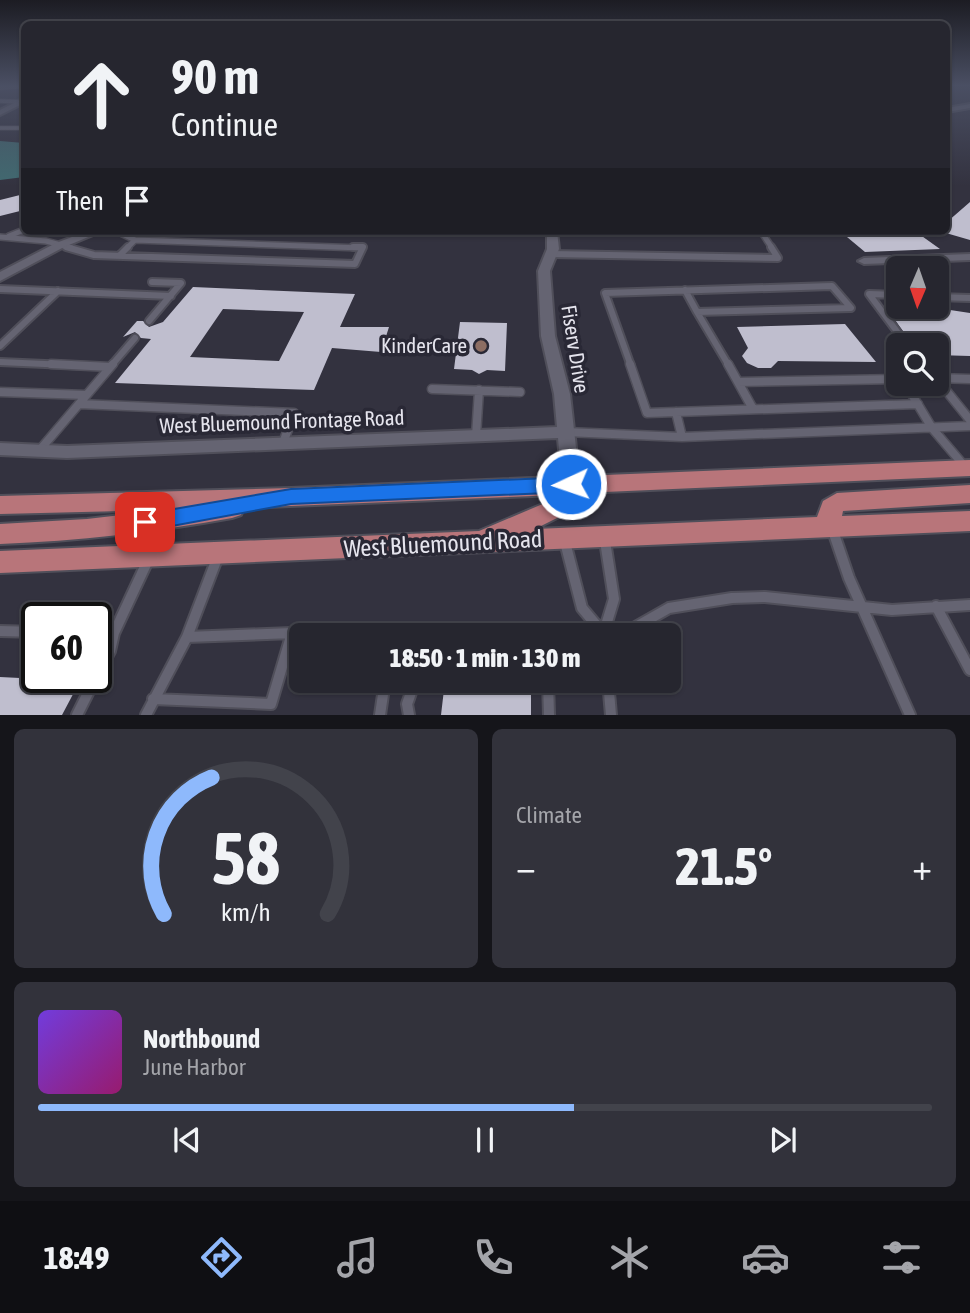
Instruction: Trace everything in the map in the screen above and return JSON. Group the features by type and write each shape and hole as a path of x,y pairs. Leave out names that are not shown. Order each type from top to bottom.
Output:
{"main road":[{"path":"0,505 291,497 968,468"},
{"path":"480,542 554,510 568,501 571,484"},
{"path":"832,527 828,516 831,507 837,502 970,494"},
{"path":"0,534 170,520 291,497"},
{"name":"West Bluemound Road","path":"0,562 149,558 970,521"}],"street":[{"path":"0,276 61,245 87,235"},
{"name":"Fiserv Drive","path":"552,235 551,254 544,271 548,336 562,394 571,484"},
{"path":"864,261 970,257"},
{"name":"West Bluemound Frontage Road","path":"0,449 37,453 566,432"}],"lane":[{"path":"0,128 21,128"},
{"path":"2,238 21,231"},
{"path":"2,238 61,245 94,255 355,264 363,247 135,240 124,235"},
{"path":"551,254 778,258 764,235"},
{"path":"118,256 135,240"},
{"path":"149,321 181,283 152,282"},
{"path":"697,312 851,308 832,286 605,293 647,413 918,404"},
{"path":"0,289 170,296"},
{"path":"685,290 753,409"},
{"path":"0,346 58,292"},
{"path":"886,295 869,295 886,317"},
{"path":"949,297 970,298"},
{"path":"887,319 898,333"},
{"path":"37,453 135,338"},
{"path":"0,362 110,367"},
{"path":"949,378 970,379"},
{"path":"737,382 886,379"},
{"path":"432,389 520,392"},
{"path":"476,436 479,390"},
{"path":"0,392 86,395"},
{"path":"949,394 970,420"},
{"path":"913,396 932,428 968,468"},
{"path":"79,404 294,413 283,443"},
{"path":"676,412 682,438"},
{"path":"566,432 682,438 970,426"},
{"path":"832,527 863,609 910,715"},
{"path":"604,537 614,599 606,623"},
{"path":"565,539 582,608 594,623"},
{"path":"146,715 187,637 218,554"},
{"path":"112,642 149,558"},
{"path":"643,623 669,608 732,598 765,597 863,609 970,605"},
{"path":"936,606 970,670"},
{"path":"0,631 21,632"},
{"path":"153,699 271,704 292,633 187,637"},
{"path":"77,715 88,693"},
{"path":"380,715 383,693"},
{"path":"409,715 407,704 411,693"},
{"path":"548,693 549,715"},
{"path":"609,693 611,715"}],"shaded area":[{"path":"0,141 21,143 21,177 0,180"}],"building":[{"path":"21,195 21,211 0,216 0,200"},
{"path":"970,202 970,240 950,234 950,219"},
{"path":"920,235 940,249 865,252 847,237"},
{"path":"193,287 355,294 340,327 389,327 381,352 332,348 314,390 115,383 151,339 141,338 135,332 123,337 137,321 143,321 149,327 163,322","holes":["223,309 304,312 279,361 190,357"]},
{"path":"949,310 970,313 970,356 949,355 949,333 904,333 894,319 949,319"},
{"name":"KinderCare","path":"460,322 507,323 505,371 487,370 479,374 472,370 454,369"},
{"path":"845,324 876,362 778,361 771,368 758,368 747,363 742,356 748,348 737,327"},
{"path":"0,677 21,678 21,693 74,693 62,715 0,715"},
{"path":"444,693 531,693 531,715 441,715"}],"place":[{"name":"KinderCare","path":"481,346"}],"route":[{"path":"145,522 170,520 291,497 571,484"}]}
